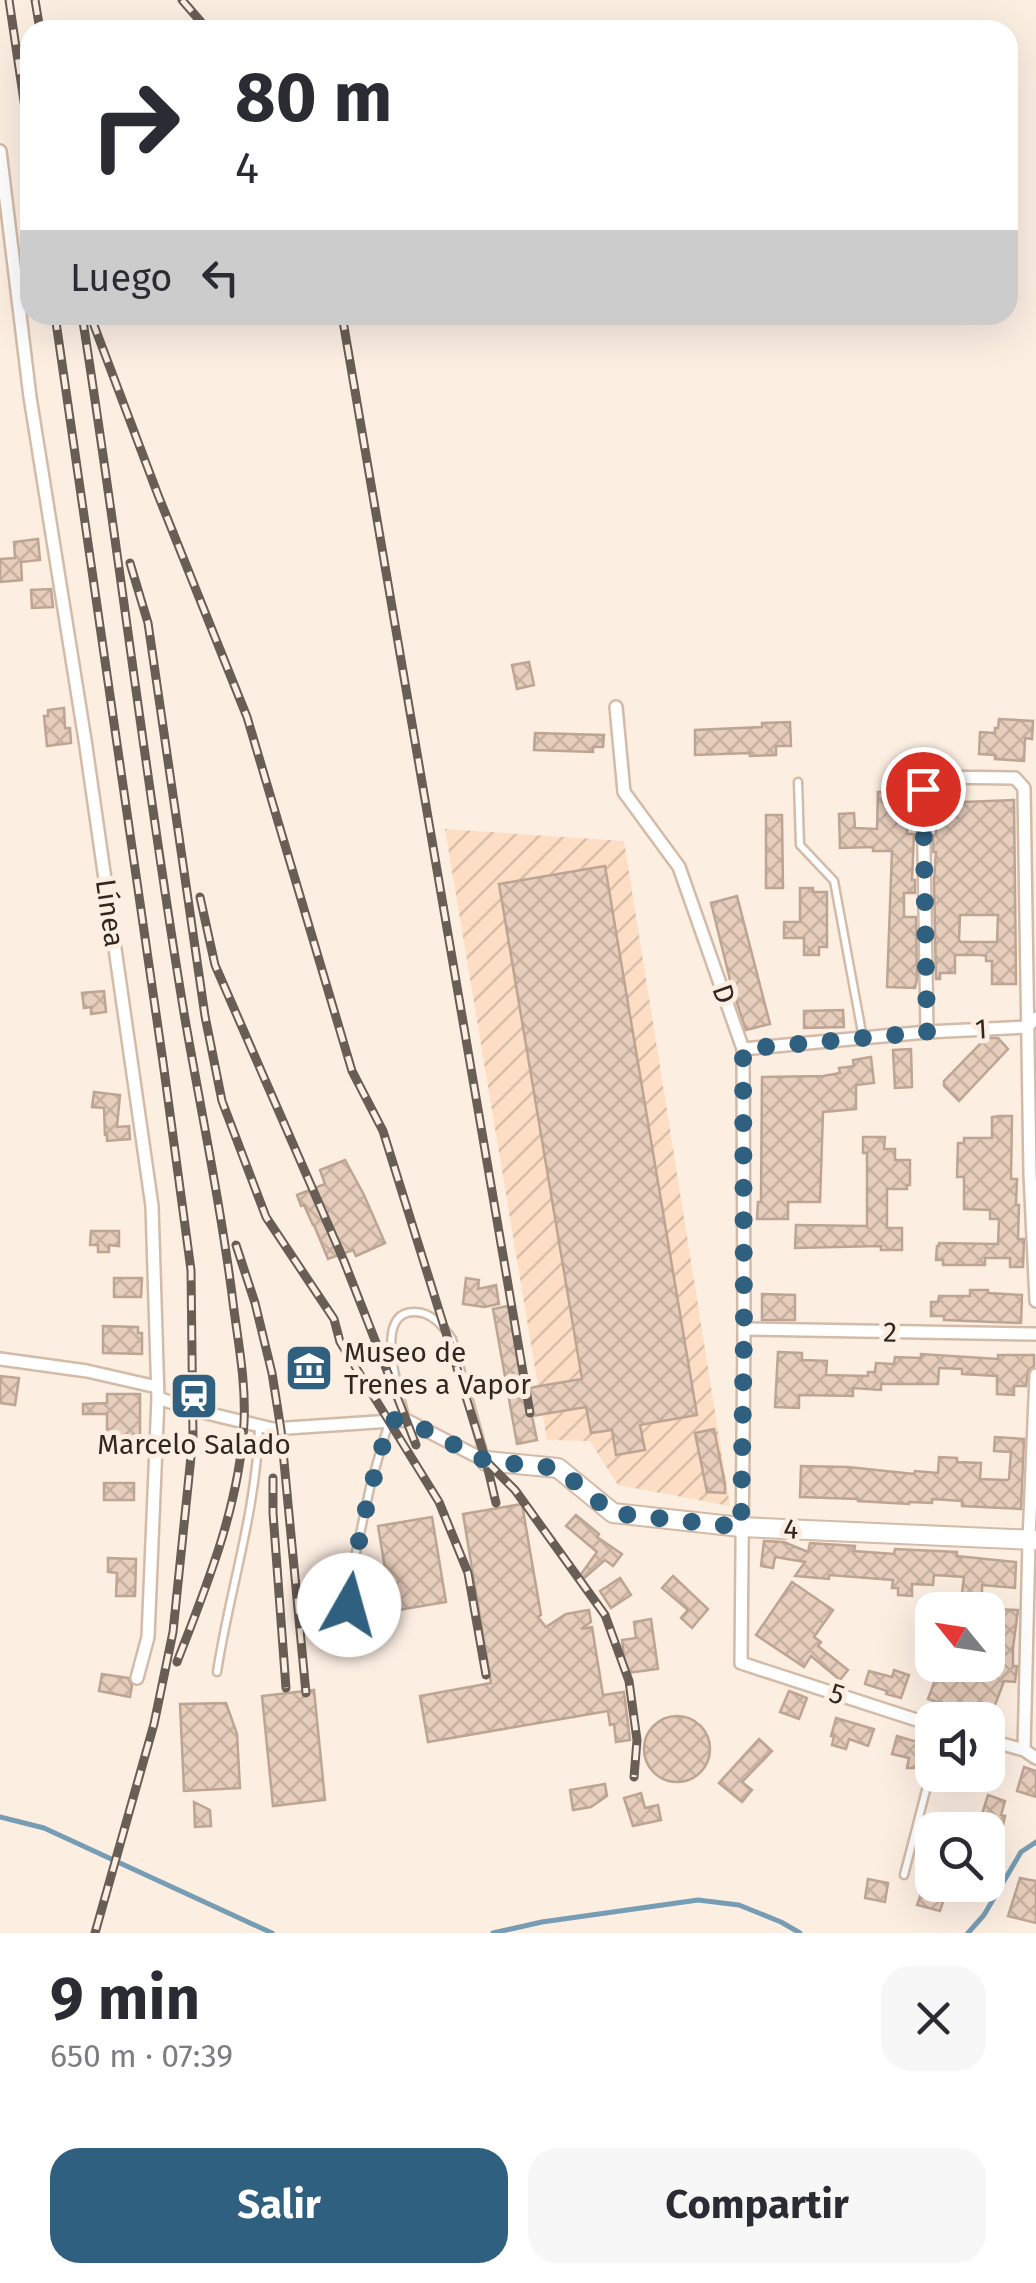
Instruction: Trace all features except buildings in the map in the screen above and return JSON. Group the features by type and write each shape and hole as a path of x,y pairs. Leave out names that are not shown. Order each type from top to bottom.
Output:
{"street":[{"name":"Línea","path":"0,150 20,315"},
{"name":"Línea","path":"21,325 152,1206 157,1392 148,1636 136,1678"},
{"name":"D","path":"616,707 624,792 679,867 743,1049 741,1664"},
{"path":"927,1032 923,789 933,777 1014,778 1024,788 1036,1301"},
{"name":"1","path":"743,1049 1032,1022"},
{"name":"2","path":"744,1330 1036,1334"},
{"name":"4","path":"0,1360 87,1371 157,1392 194,1410 281,1430 406,1420 486,1461 558,1468 612,1513 741,1527 1032,1540"},
{"path":"1024,1750 1036,1375"},
{"name":"5","path":"741,1664 915,1719"},
{"path":"1005,1745 1036,1758"}],"lane":[{"path":"798,782 800,844 834,882 863,1039"},
{"path":"406,1420 391,1362 392,1340 396,1320 412,1312 426,1314 442,1325 452,1339 486,1461"},
{"path":"319,1638 342,1622 349,1605 354,1557 390,1420"},
{"path":"217,1672 226,1615 246,1539 258,1464 259,1426"},
{"path":"904,1875 926,1792"}],"shaded area":[{"path":"445,829 624,841 730,1506 618,1485 590,1441 547,1440"}],"waterway":[{"path":"0,1817 44,1828 272,1933"},
{"path":"968,1933 984,1915 1021,1852 1036,1842"},
{"path":"493,1933 542,1922 698,1900 739,1905 800,1933"}],"railway":[{"path":"9,0 20,74"},
{"path":"35,0 38,20"},
{"path":"182,0 199,20"},
{"path":"56,325 191,1270 193,1437 173,1632 154,1724 95,1933"},
{"path":"83,325 171,931 224,1237 243,1380 241,1454 229,1515 177,1662"},
{"path":"94,325 247,717 352,1071 383,1131 496,1503"},
{"path":"344,325 530,1413"},
{"path":"130,563 148,623 205,1016 222,1101 266,1217 334,1319 340,1342 439,1502 468,1573 486,1675"},
{"path":"200,897 215,965 344,1261 416,1445"},
{"path":"236,1245 255,1303 281,1430 306,1693"},
{"path":"486,1461 515,1490 605,1615 629,1681 637,1740 634,1777"},
{"path":"273,1478 286,1688"}],"place":[{"name":"Museo de Trenes a Vapor","path":"309,1368"},
{"name":"Marcelo Salado","path":"194,1396"}],"route":[{"path":"349,1605 354,1557 390,1420 406,1420 486,1461 558,1468 612,1513 741,1527 743,1049 927,1032 923,789"}]}
